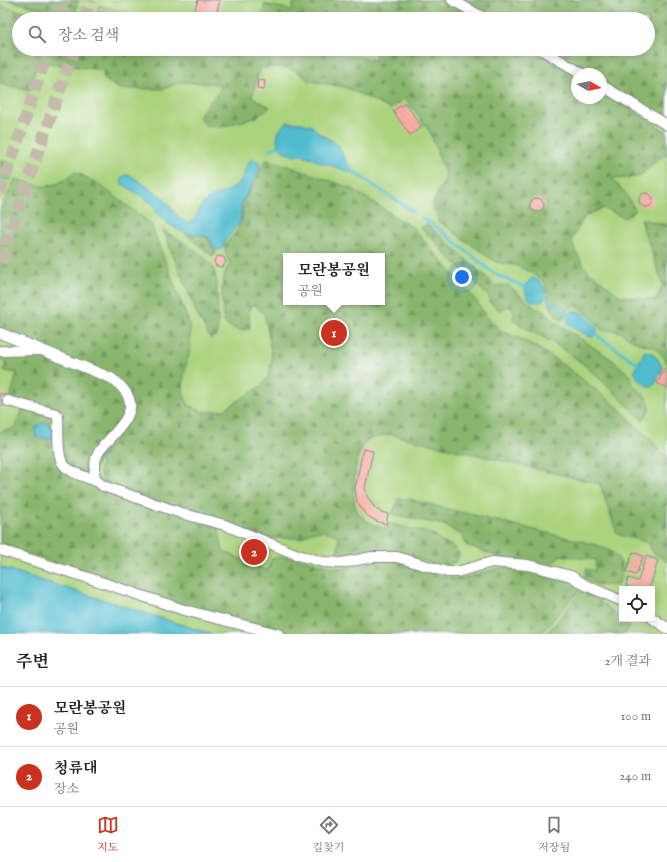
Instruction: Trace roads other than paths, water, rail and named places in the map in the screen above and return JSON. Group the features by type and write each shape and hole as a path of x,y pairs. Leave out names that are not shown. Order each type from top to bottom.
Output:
{"lane":[{"path":"452,0 473,12"},
{"path":"552,56 573,68"},
{"path":"607,89 667,125"},
{"path":"0,333 112,378 121,385 127,393 130,401 129,416 124,424 97,455 94,474 96,481"},
{"path":"0,351 43,350"},
{"path":"8,401 56,414 58,417 60,457 63,464 71,470 118,492 225,526 298,555 323,562 342,563 372,557 397,557 446,572 463,571 492,562 528,565 571,576 619,600"},
{"path":"0,550 184,610 278,634"},
{"path":"655,620 667,628"}],"water":[{"path":"288,122 302,123 312,126 320,134 338,145 345,160 354,172 349,172 319,162 310,157 291,154 281,149 277,141 279,132"},
{"path":"252,159 260,163 256,177 241,204 241,219 225,241 223,248 219,250 216,250 213,247 208,237 183,232 172,226 157,214 155,211 157,209 152,203 121,183 122,177 127,175 133,177 163,198 179,218 189,223 194,219 201,206 206,201 231,189 239,183"},
{"path":"532,278 544,286 545,292 543,301 531,301 527,296 526,284"},
{"path":"572,311 583,314 597,328 597,333 593,337 588,336 568,324 568,315"},
{"path":"645,351 648,351 654,355 663,369 656,382 649,387 638,379 634,372"},
{"path":"41,423 46,423 53,429 54,432 52,437 47,439 36,437 35,428"},
{"path":"0,567 211,634 0,634"}],"waterway":[{"path":"270,150 282,146"},
{"path":"352,171 414,212"},
{"path":"421,217 439,229 496,275 528,288"},
{"path":"542,295 571,317"},
{"path":"592,332 638,364"}],"tunnel":[{"path":"62,12 66,0"},
{"path":"87,12 91,0"},
{"path":"0,193 47,56"},
{"path":"0,262 72,56"}],"place":[{"name":"모란봉공원","path":"334,333"},
{"name":"청류대","path":"254,552"}]}
